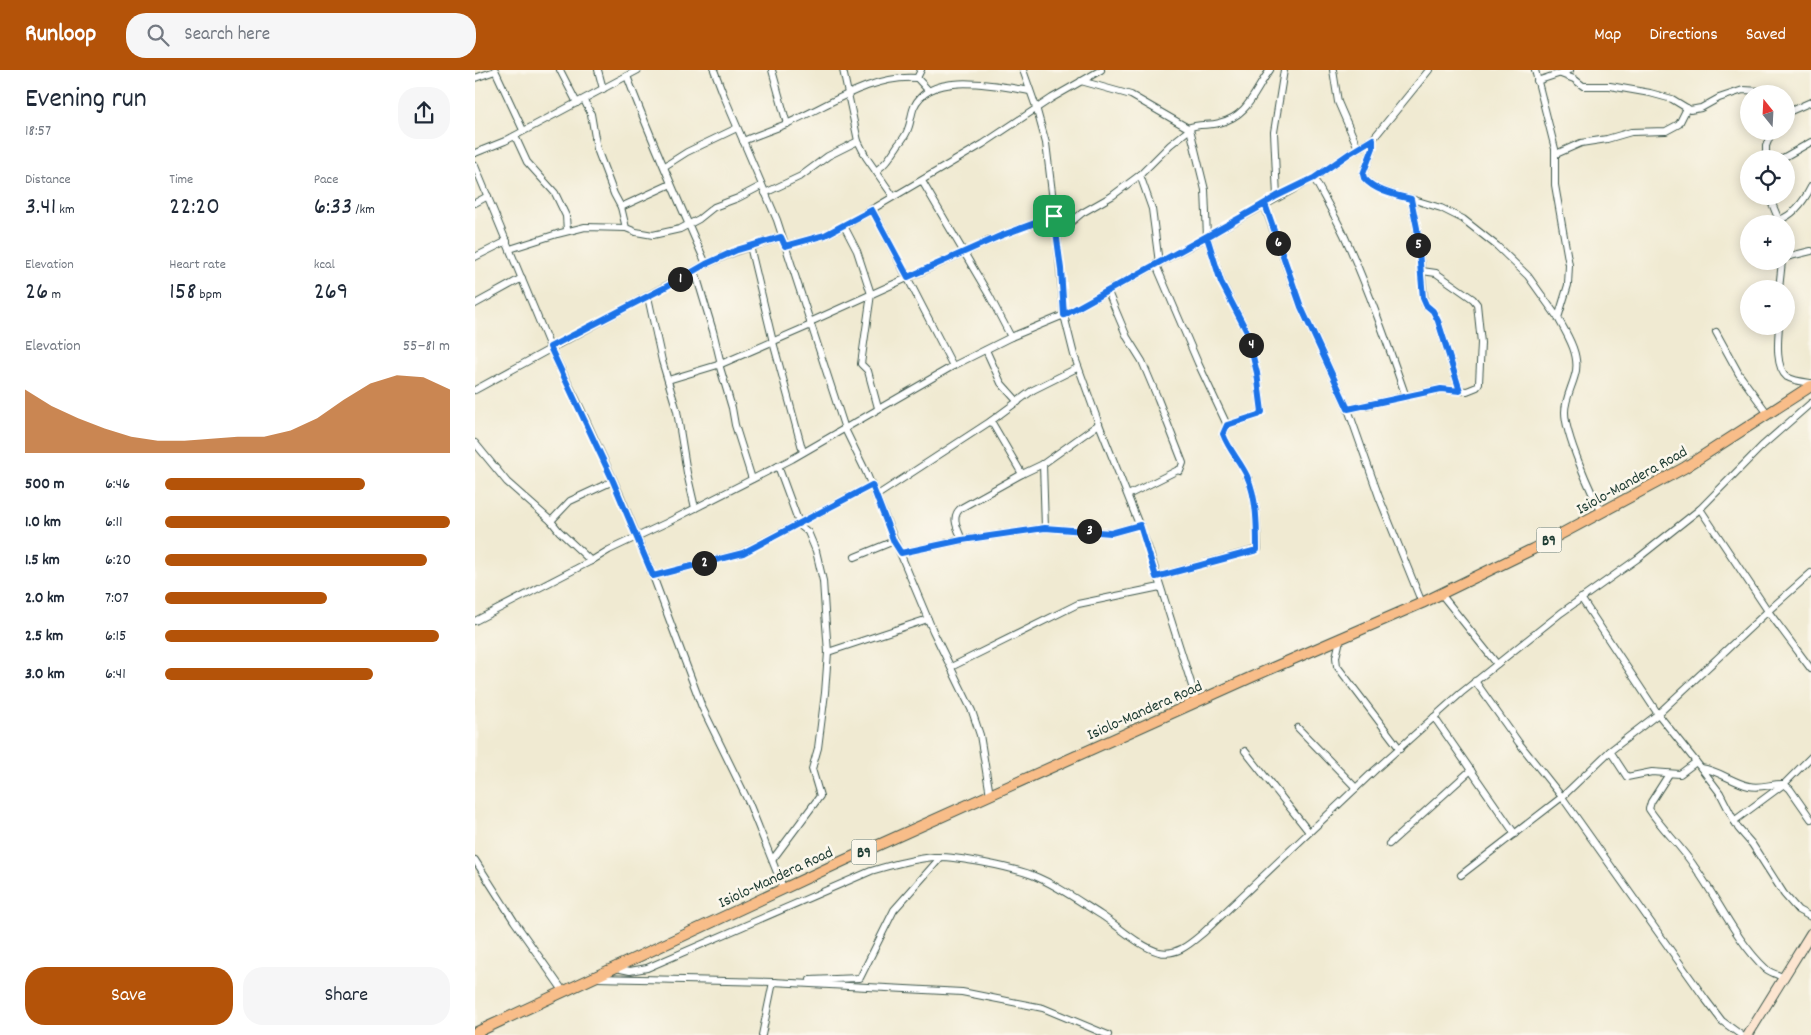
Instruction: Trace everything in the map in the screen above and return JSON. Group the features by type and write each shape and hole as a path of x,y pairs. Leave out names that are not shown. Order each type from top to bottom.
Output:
{"highway":[{"name":"Isiolo-Mandera Road","path":"475,1033 843,861 1441,594 1533,549 1684,468 1811,384"}],"main road":[{"path":"1749,1035 1811,933"}],"street":[{"path":"475,78 495,70 523,130"},
{"path":"560,70 580,101 591,114 597,149 621,207 626,228"},
{"path":"598,70 603,88"},
{"path":"475,152 515,136 523,130 638,70"},
{"path":"714,70 761,186 777,220 845,429 872,485 894,542 901,553 928,619 977,723 990,795"},
{"path":"772,70 787,124"},
{"path":"843,70 858,141 866,157 893,196"},
{"path":"917,78 921,70"},
{"path":"1023,70 1046,142 1064,315 1077,368 1140,525 1197,702"},
{"path":"785,246 825,235 844,226 983,144 1036,107 1101,70"},
{"path":"1057,234 1082,213 1112,196 1140,175 1169,145 1189,129 1194,126 1219,123 1245,110 1270,70"},
{"path":"1277,196 1274,132 1284,70"},
{"path":"1333,70 1339,102 1358,148"},
{"path":"475,621 609,550 777,466 953,366 1011,337 1064,315 1108,292 1277,196 1314,178 1373,139 1429,70"},
{"path":"1535,70 1556,154 1555,185 1570,275 1569,285 1558,318"},
{"path":"1537,81 1570,70"},
{"path":"1561,74 1574,79 1583,86 1610,86 1672,99 1690,110 1701,108 1719,98 1740,91"},
{"path":"627,76 648,132 665,166 706,264"},
{"path":"743,141 787,124 847,94 891,79 917,78 928,90"},
{"path":"1081,81 1131,95 1189,129 1205,190 1207,237 1221,282 1247,332 1257,373 1262,409 1260,414 1227,425 1223,434 1247,475 1254,497 1257,550 1156,577"},
{"path":"876,171 887,164 902,141 909,129 914,107 919,98 928,90 951,82 1030,90"},
{"path":"1795,109 1811,102"},
{"path":"1556,154 1581,143 1607,140 1635,131 1661,132 1669,130 1679,124 1687,108"},
{"path":"665,166 687,152 737,128"},
{"path":"515,136 527,162 555,193 566,216 567,231"},
{"path":"1373,139 1373,148 1363,174 1364,178 1375,187 1395,195 1441,208 1463,219 1497,246 1528,276 1558,318 1570,342 1577,364 1566,404 1565,416 1575,450 1593,496 1602,512"},
{"path":"765,193 801,176 828,156 858,141"},
{"path":"1795,151 1811,142"},
{"path":"475,166 550,347 576,398 637,537 702,706 749,803 784,890"},
{"path":"1140,175 1152,208 1158,264 1198,363 1227,425"},
{"path":"1314,178 1351,251 1382,327 1406,397"},
{"path":"922,180 965,252 1011,337"},
{"path":"621,207 671,184"},
{"path":"510,249 567,231 594,226 626,228 653,235 668,233 689,225 711,208 739,198 761,186"},
{"path":"1790,215 1807,196 1811,187"},
{"path":"475,203 488,196"},
{"path":"1411,199 1417,228 1422,271 1421,283 1425,302 1433,311 1438,321 1460,391"},
{"path":"1265,204 1301,307 1348,409 1379,497 1422,603"},
{"path":"872,210 953,366"},
{"path":"668,380 720,364 773,342 908,277 1000,236 1054,216"},
{"path":"844,226 857,251 871,294 861,364 868,371 878,408"},
{"path":"475,390 550,347 648,297 706,264 750,246 781,237"},
{"path":"475,257 507,241"},
{"path":"750,246 773,342 803,452"},
{"path":"1795,255 1811,251"},
{"path":"695,271 713,331 735,425 752,479"},
{"path":"1348,409 1441,389 1460,391 1471,390 1477,387 1479,383 1481,343 1477,304 1436,273 1422,271"},
{"path":"475,304 522,278"},
{"path":"1108,292 1127,337 1142,361 1159,399 1183,463 1180,471 1178,470 1128,495"},
{"path":"648,297 677,411 695,508"},
{"path":"1716,332 1739,374 1768,414"},
{"path":"1779,335 1779,362 1785,375 1789,378 1811,384"},
{"path":"987,350 1001,383 1017,402"},
{"path":"875,496 991,421 1042,385 1077,368"},
{"path":"615,968 630,970 647,968 871,872 925,858 941,857 984,864 1031,875 1065,892 1146,947 1168,953 1185,948 1434,717 1497,664 1581,598 1637,559 1700,509 1762,446 1811,402"},
{"path":"991,421 1022,474"},
{"path":"962,540 955,520 957,511 1043,464 1099,424"},
{"path":"475,443 507,482 551,521 591,561"},
{"path":"1043,464 1045,528"},
{"path":"773,859 820,796 812,769 818,748 828,652 823,581 817,557 808,532 798,523 777,466"},
{"path":"551,521 570,501 613,481"},
{"path":"653,576 743,553 872,485"},
{"path":"1700,509 1768,611 1811,669"},
{"path":"901,553 962,540 1045,528 1111,533 1140,525"},
{"path":"855,557 894,542"},
{"path":"1461,875 1562,797 1610,751 1658,714 1811,573"},
{"path":"951,667 1078,604 1159,587"},
{"path":"1441,594 1497,664"},
{"path":"1581,598 1658,714 1720,793 1734,821 1792,904 1798,910 1811,917"},
{"path":"828,652 928,619"},
{"path":"1340,640 1336,657 1337,666 1400,749"},
{"path":"1475,682 1523,750 1562,797 1705,1000 1722,1021 1741,1035"},
{"path":"1434,717 1515,834"},
{"path":"1298,728 1356,788"},
{"path":"1245,751 1309,832"},
{"path":"1610,751 1627,777 1652,772 1680,774 1696,762"},
{"path":"1734,821 1784,784 1811,757"},
{"path":"1701,768 1710,769 1751,786 1784,784 1790,789 1811,819"},
{"path":"1389,844 1471,770"},
{"path":"1669,774 1651,802 1649,809 1659,824 1694,865 1729,921 1749,948 1767,970 1783,977"},
{"path":"773,982 860,978 894,910 941,857"},
{"path":"475,860 514,921 564,992"},
{"path":"592,978 773,982 962,992 1043,1008 1057,1016 1084,1024 1107,1035"},
{"path":"762,1035 773,982"}],"route":[{"path":"1054,216 1000,236 908,277 872,210 821,237 785,246 781,237 737,250 706,264 550,347 580,407 653,576 743,553 872,485 894,542 901,553 962,540 1045,528 1111,533 1140,525 1156,577 1257,550 1254,497 1247,475 1223,434 1227,425 1262,412 1257,373 1246,327 1221,282 1207,237 1265,204 1277,196 1314,178 1373,139 1373,148 1363,174 1364,178 1375,187 1411,199 1417,228 1422,271 1421,283 1425,302 1433,311 1438,321 1460,391 1445,388 1348,409 1301,307 1265,204 1064,315 1061,269 1054,216"}]}
